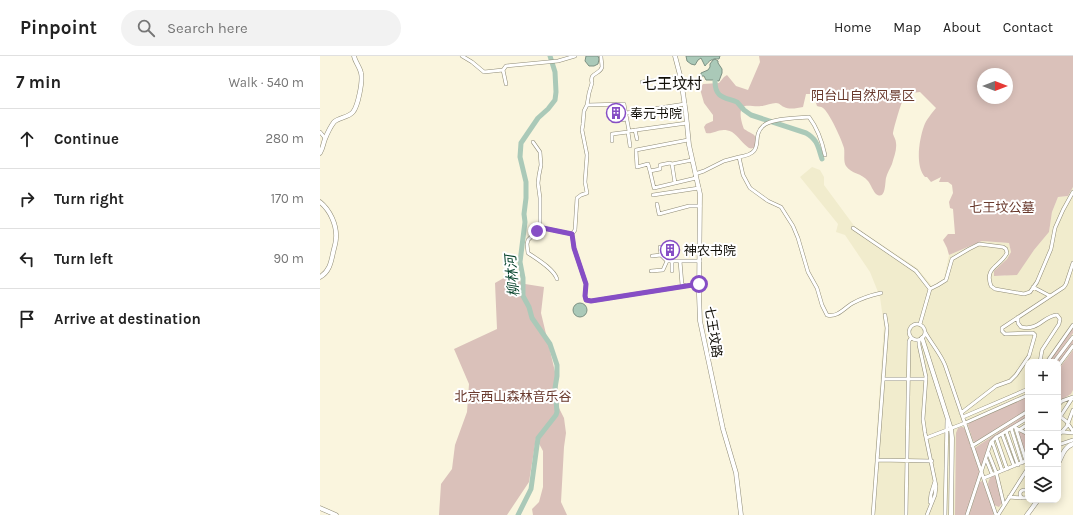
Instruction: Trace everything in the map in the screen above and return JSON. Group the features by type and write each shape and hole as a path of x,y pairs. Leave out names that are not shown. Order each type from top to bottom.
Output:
{"street":[{"path":"320,153 325,138 334,122 352,114 355,108 358,99 361,72 354,56"},
{"path":"462,56 484,72 503,70 506,66 558,61 575,56"},
{"path":"601,56 602,67 593,75 591,81 592,84 584,111 582,130 587,156 585,182 587,193 577,198 575,230 572,234 574,248 586,284 586,300 591,301 699,284"},
{"name":"七王坟路","path":"675,56 681,77 688,140 700,194 700,321 723,429 736,472 741,515"},
{"path":"503,70 506,84"},
{"path":"642,82 681,77"},
{"path":"587,105 624,104 630,146"},
{"path":"626,113 685,104"},
{"path":"688,140 636,150 637,166 648,164 654,188 696,176 724,161 751,154 756,149 759,131 764,125 779,120 809,117 815,125 821,138 825,155"},
{"path":"613,121 627,119"},
{"path":"612,141 612,134 687,123"},
{"path":"636,130 637,138"},
{"path":"320,132 325,138"},
{"path":"533,142 540,152 541,165 538,175 540,222 537,231 528,240 528,253 553,272 557,279"},
{"path":"739,157 743,175 750,188 768,201 781,207 793,226 808,272 817,288 822,305 827,315 831,316 839,313 852,303 881,293"},
{"path":"650,171 660,169 660,165 692,160"},
{"path":"672,164 675,183"},
{"path":"653,195 698,188"},
{"path":"920,324 930,289 946,280 952,259 979,244 1002,247 1006,249 1007,253 1005,258 990,272 989,276 991,286 995,289 1024,294 1030,292 1051,249 1055,228 1073,192"},
{"path":"320,202 328,210 332,217 335,227 336,240 330,267 324,275 320,277"},
{"path":"657,204 659,214 689,206 700,206"},
{"path":"538,227 572,234"},
{"path":"853,228 916,271 930,289"},
{"path":"660,247 660,255"},
{"path":"652,256 660,255 672,261 700,261"},
{"path":"651,271 663,270 668,260"},
{"path":"672,261 672,271"},
{"path":"680,261 682,285 686,286"},
{"path":"961,413 996,386 1010,381 1016,375 1029,356 1035,335 1033,333 1005,334 1002,331 1002,328 1064,287 1073,263"},
{"path":"1033,287 1050,296"},
{"path":"873,515 887,328 885,315"},
{"path":"1018,318 1018,323 1021,327 1025,328 1034,327 1052,316 1057,316 1060,319 1059,324 1042,350 1040,359"},
{"path":"921,339 915,340 909,335 910,328 914,324 920,324 924,327 930,342 940,354 945,365 997,515"},
{"path":"1049,359 1073,325"},
{"path":"925,332 925,335 921,339 919,345 926,380 923,419 936,479 931,494 927,515"},
{"path":"1056,359 1073,337"},
{"path":"906,515 909,342 912,338"},
{"path":"921,339 947,416 949,430 945,515"},
{"path":"1061,362 1073,346"},
{"path":"1041,355 1046,359"},
{"path":"883,379 926,380"},
{"path":"963,417 1025,390"},
{"path":"926,438 949,430 1025,396"},
{"path":"1061,402 1073,397"},
{"path":"1061,413 1073,397"},
{"path":"1062,432 1067,426 1073,410"},
{"path":"972,446 1025,413"},
{"path":"1061,418 1068,423 1073,432 1062,432"},
{"path":"968,515 992,441 1025,420"},
{"path":"1015,427 1023,432 1024,427"},
{"path":"1015,427 1025,462"},
{"path":"1019,430 1024,427"},
{"path":"1011,428 1025,462"},
{"path":"949,430 952,438 951,515"},
{"path":"1006,431 1018,465"},
{"path":"1002,434 1014,466"},
{"path":"996,438 1007,469"},
{"path":"1061,444 1073,440"},
{"path":"992,441 1002,470"},
{"path":"1061,458 1065,449 1073,444"},
{"path":"988,452 996,472 1004,505"},
{"path":"986,458 992,474"},
{"path":"877,460 932,461"},
{"path":"984,478 996,472 1025,462"},
{"path":"997,515 1025,473"},
{"path":"1023,498 1020,497 1019,494 1021,490 1025,490"},
{"path":"1009,497 1023,498"},
{"path":"1026,515 1036,503"},
{"path":"320,508 336,515"}],"shaded area":[{"path":"586,56 598,56 598,64 589,66 585,61"},
{"path":"686,56 720,56 719,59 711,60 705,66 701,58 695,65 687,61"},
{"path":"715,59 718,61 722,69 719,81 706,80 704,76 701,76 701,73 708,70 710,64"},
{"path":"812,167 820,170 824,177 824,185 855,227 917,268 932,286 944,279 949,255 982,241 1009,243 1011,252 995,276 1005,276 1034,250 1049,232 1052,212 1058,197 1068,196 1073,187 1073,443 1064,448 1061,454 1061,359 1025,359 1025,503 1034,503 1025,515 871,515 884,326 880,297 870,272 845,235 836,232 838,224 800,177"},
{"path":"580,303 585,305 587,310 585,315 580,317 575,315 573,310 575,305"}],"green space":[{"name":"阳台山自然风景区","path":"759,56 1073,56 1073,187 1068,196 1058,197 1052,212 1049,232 1034,250 1017,275 994,276 994,271 1007,259 1011,252 1009,243 982,241 949,255 943,240 948,234 955,234 953,209 950,208 949,202 953,193 952,185 948,182 939,182 941,177 931,182 922,172 919,153 922,132 929,117 936,108 920,92 912,93 902,102 893,132 896,142 895,154 886,176 883,193 882,195 879,195 875,193 866,178 851,171 846,166 844,160 844,148 838,133 826,111 822,107 817,106 813,94 806,94 803,107 783,107 779,103 772,103 765,106 745,106 741,110 742,124 744,129 754,135 756,139 756,147 749,148 728,130 706,133 704,127 706,124 713,121 713,115 704,103 700,89 703,84 719,83 727,75 736,86 748,90 760,62"},
{"name":"北京西山森林音乐谷","path":"509,275 525,284 544,287 541,313 557,380 559,408 564,418 566,433 561,502 567,515 533,515 532,509 539,502 543,487 543,451 536,438 529,482 507,515 439,515 441,484 452,469 455,445 467,412 469,384 454,349 497,329 495,283"},
{"path":"1073,327 1073,333 1054,359 1050,359"},
{"path":"1073,338 1073,344 1061,360 1058,359"},
{"path":"1073,350 1073,390 1071,394 1061,400 1061,395 1061,366"},
{"path":"1025,398 1025,412 975,442 973,441 968,425 969,423"},
{"path":"1025,415 1025,419 990,440 982,465 975,450 976,447"},
{"path":"961,427 965,429 980,473 966,515 955,515 956,433 958,428"},
{"path":"1017,430 1025,434 1025,453"},
{"path":"995,474 1002,503 999,507 994,505 988,488 989,480"},
{"path":"982,481 994,512 993,515 969,515 979,484"}],"waterway":[{"name":"柳林河","path":"518,515 531,489 538,438 557,412 555,388 557,365 550,344 532,318 529,307 523,296 523,278 520,262 525,222 524,214 526,198 526,182 520,157 521,143 538,118 555,100 555,72 550,56"},
{"path":"715,81 715,87 721,96 737,102 751,115 806,133 813,138 817,144 822,159"}],"place":[{"name":"奉元书院","path":"616,113"},
{"name":"神农书院","path":"670,250"}],"district":[{"name":"七王坟村","path":"672,84"}],"route":[{"path":"537,231 538,227 572,234 574,248 586,284 586,300 591,301 699,284"}],"park label":[{"name":"七王坟公墓","path":"1002,207"}]}
